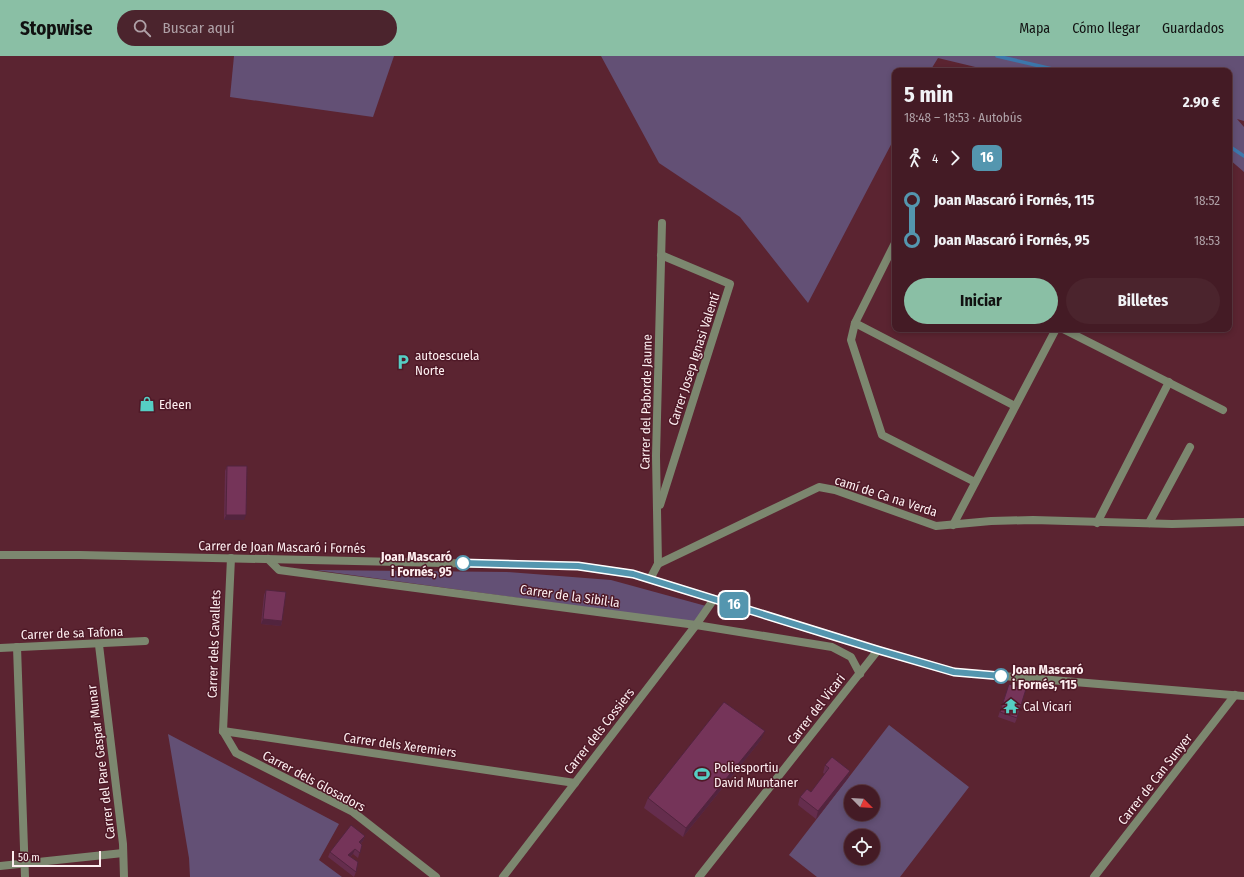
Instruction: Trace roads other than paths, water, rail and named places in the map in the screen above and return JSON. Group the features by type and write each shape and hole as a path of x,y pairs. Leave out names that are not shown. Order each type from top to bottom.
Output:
{"street":[{"name":"Carrer del Paborde Jaume","path":"650,579 658,564 656,456 662,223"},
{"path":"892,249 855,322 851,340 882,435 975,482"},
{"name":"Carrer Josep Ignasi Valentí","path":"658,512 730,284 661,255"},
{"path":"855,322 1016,406"},
{"path":"953,525 1054,332"},
{"path":"1069,332 1223,410"},
{"path":"1097,522 1169,382"},
{"path":"1149,523 1190,447"},
{"name":"camí de Ca na Verda","path":"658,564 819,487 835,490 936,526 991,521 1026,520 1149,523 1244,522"},
{"name":"Carrer de Joan Mascaró i Fornés","path":"0,555 80,555 578,566 633,574 954,672 1244,696"},
{"name":"Carrer dels Cavallets","path":"223,731 231,558"},
{"name":"Carrer de la Sibil·la","path":"268,559 279,570 696,625 832,647 851,657 860,674"},
{"name":"Carrer dels Cossiers","path":"503,877 696,625 714,599"},
{"name":"Carrer de sa Tafona","path":"0,648 144,642"},
{"name":"Carrer del Pare Gaspar Munar","path":"99,644 123,853 124,877"},
{"path":"17,647 25,877"},
{"name":"Carrer del Vicari","path":"699,877 878,650"},
{"name":"Carrer de Can Sunyer","path":"1094,877 1235,696"},
{"name":"Carrer dels Xeremiers","path":"223,731 574,783"},
{"name":"Carrer dels Glosadors","path":"223,731 236,753 353,812 436,877"},
{"path":"0,866 123,853"}],"waterway":[{"path":"997,56 1048,68"},
{"path":"1232,148 1244,156"}],"place":[{"name":"autoescuela Norte","path":"403,362"},
{"name":"Edeen","path":"147,404"},
{"name":"Joan Mascaró i Fornés, 95","path":"463,563"},
{"name":"Joan Mascaró i Fornés, 115","path":"1001,676"},
{"name":"Cal Vicari","path":"1011,706"},
{"name":"Poliesportiu David Muntaner","path":"702,774"}]}
